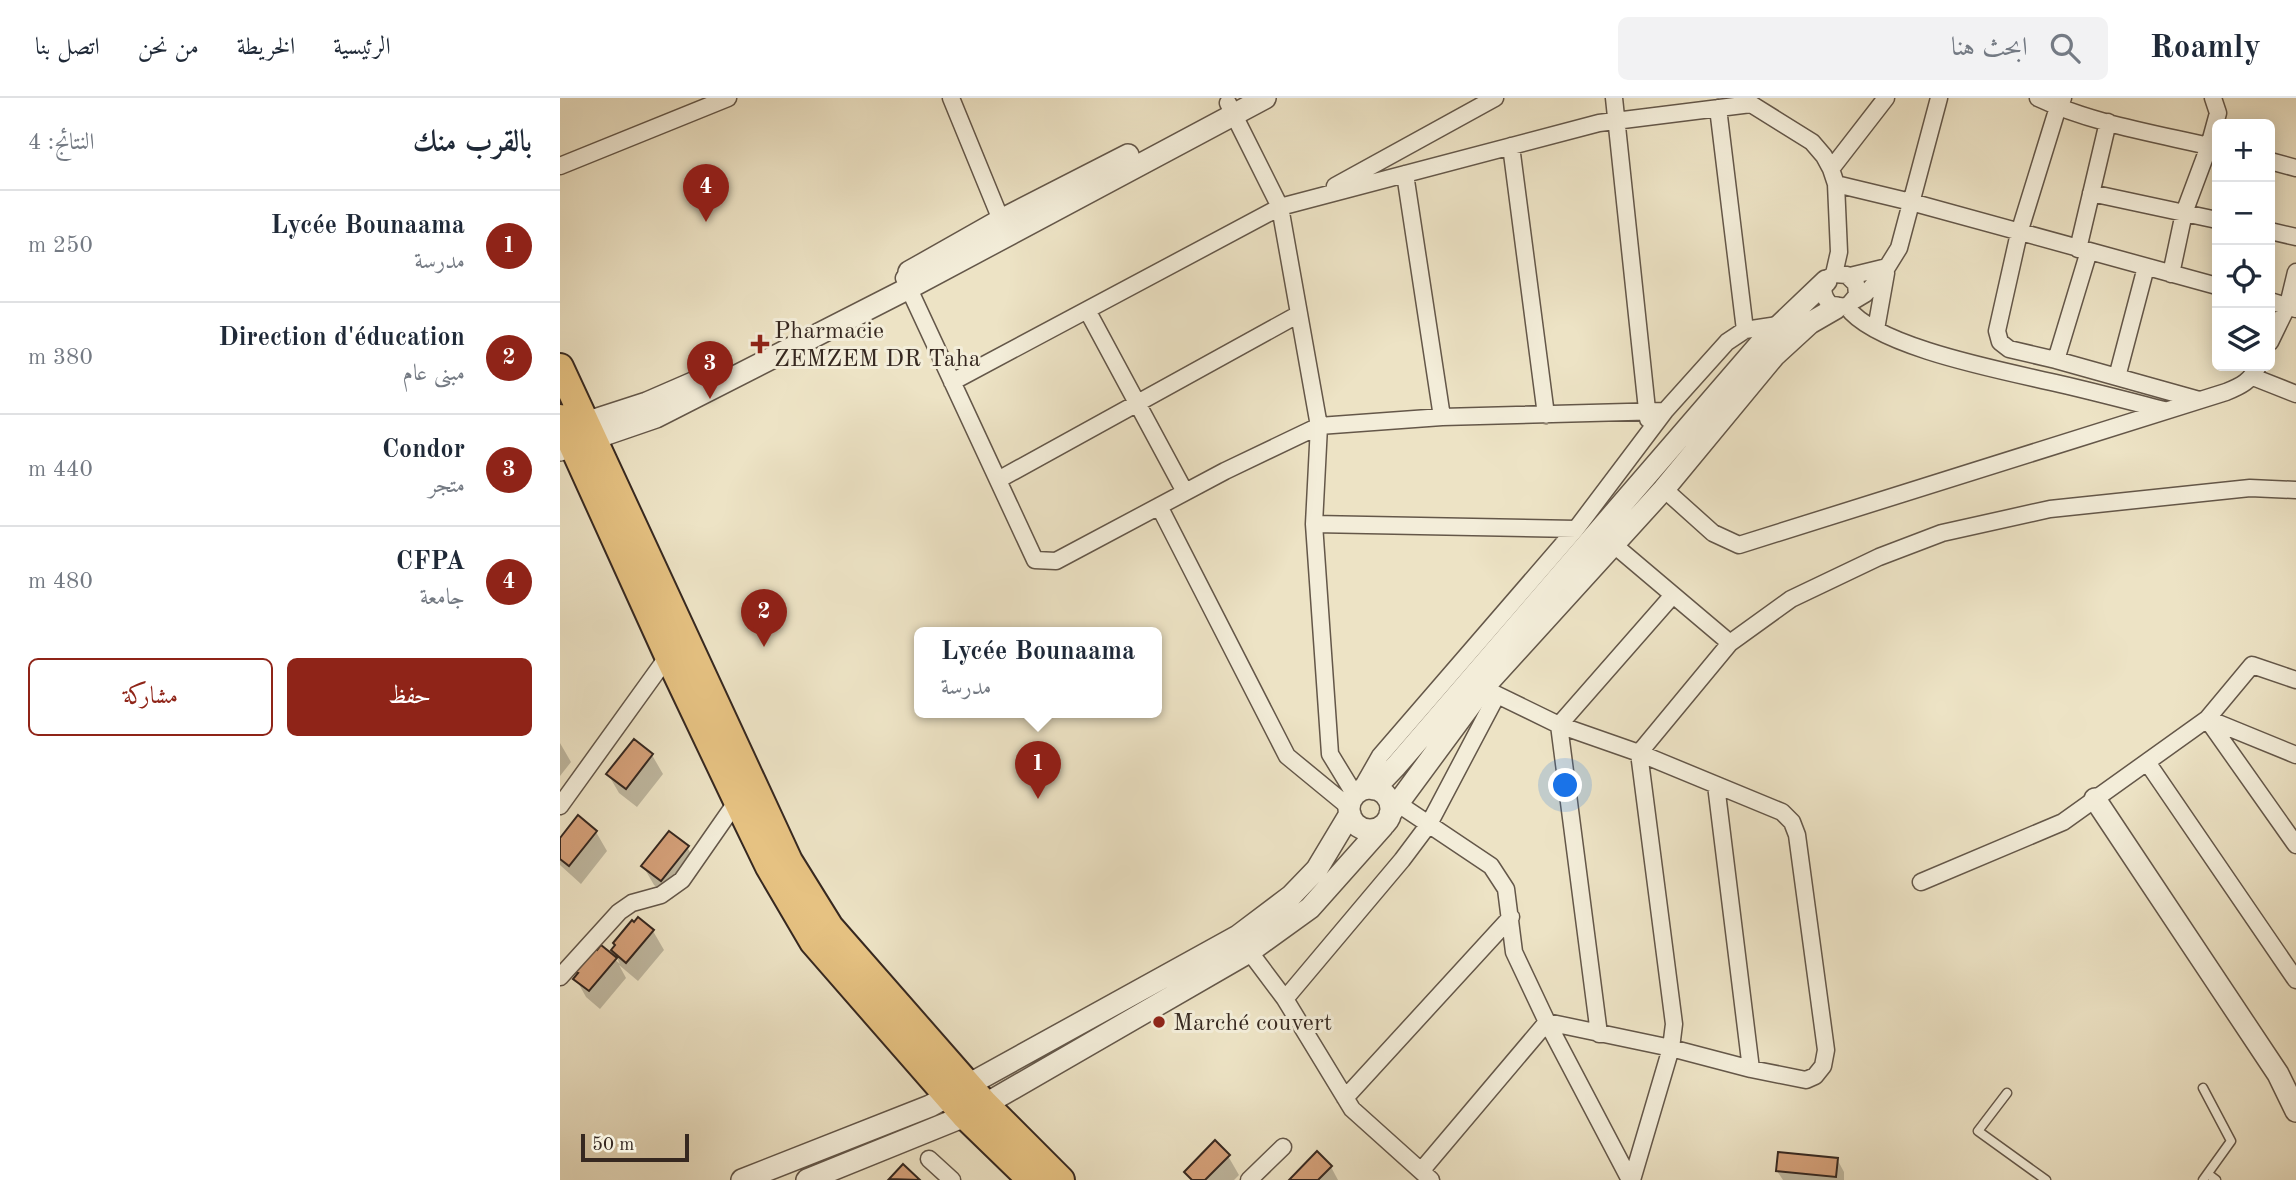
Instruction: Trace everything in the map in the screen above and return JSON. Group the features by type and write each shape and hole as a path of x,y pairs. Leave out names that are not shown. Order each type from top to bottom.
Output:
{"main road":[{"path":"560,367 571,434 667,656 769,867 813,942 967,1100 1061,1180"},
{"path":"571,434 789,861 830,927 1031,1180"}],"street":[{"path":"560,166 728,98"},
{"path":"951,98 1001,220"},
{"path":"906,282 1001,220 1234,105 1265,98"},
{"path":"1311,199 1495,98"},
{"path":"1614,98 1648,411 1647,434"},
{"path":"1390,814 1370,830 1363,829 1352,820 1357,799 1484,687 1615,545 1786,343 1810,323 1846,305 1873,286 1899,248 1939,98"},
{"path":"2038,98 2061,103 2108,122 2212,147"},
{"path":"2213,98 2217,119"},
{"path":"1834,177 1882,100"},
{"path":"952,382 1280,207 1598,123 1718,108 1749,101 1812,142 1824,156 1834,177 1839,276 1823,291 1824,297 1831,305 1846,305"},
{"path":"2061,103 2019,233 1998,326 2000,342 2009,349 2199,400"},
{"path":"1234,105 1280,207 1299,314 1318,426 1314,524 1330,754 1357,799"},
{"path":"571,434 656,417 1234,105"},
{"path":"1718,108 1745,330"},
{"path":"2056,360 2083,250 2091,193 2108,122"},
{"path":"1511,146 1546,415"},
{"path":"2171,274 2184,213 2212,149"},
{"path":"2275,162 2296,168"},
{"path":"1405,174 1442,417"},
{"path":"1834,177 2019,233 2212,285"},
{"path":"2091,193 2212,219"},
{"path":"2275,232 2296,237"},
{"path":"1244,944 1317,869 1380,756 1778,325 1839,276 1887,267"},
{"path":"1876,329 1887,267"},
{"path":"2117,377 2146,267"},
{"path":"2275,334 2292,307 2296,272"},
{"path":"1839,276 1854,280 1858,290 1846,305"},
{"path":"906,282 1035,560 1056,561 1185,492 1318,426 1442,417 1665,411"},
{"path":"2275,302 2292,307"},
{"path":"1846,305 1857,319 1876,329 1955,359 2164,411"},
{"path":"1087,310 1185,492"},
{"path":"998,480 1299,314"},
{"path":"807,1180 967,1100 1310,908 1390,814 1484,687 1647,434 1665,411 1727,342 1745,330 1778,325"},
{"path":"1664,489 1713,533 1739,545 2234,389 2256,371 2296,394"},
{"path":"1631,1180 1671,1048 1674,1024 1639,753 1730,643 1791,599 1879,557 1942,533 2050,509 2137,498 2250,488 2296,490"},
{"path":"1159,506 1287,756 1357,799"},
{"path":"1314,524 1587,530 1615,545 1730,643"},
{"path":"1599,1034 1559,725 1674,595"},
{"path":"560,806 667,656"},
{"path":"1921,882 2063,822 2207,719 2252,665 2296,680"},
{"path":"1484,687 1559,725 1639,753 1782,812 1792,822 1797,835 1826,1050 1823,1066 1815,1076 1806,1080 1547,1022"},
{"path":"1285,999 1429,824 1484,687"},
{"path":"2207,719 2296,755"},
{"path":"2207,719 2296,845"},
{"path":"2147,762 2296,980"},
{"path":"1716,785 1751,1069"},
{"path":"1357,799 1380,791 1389,801 1390,814"},
{"path":"2095,799 2278,1074 2296,1111"},
{"path":"560,976 619,912 632,903 661,895 682,880 737,801"},
{"path":"1390,814 1429,824 1490,866 1506,889 1514,952 1547,1022 1631,1180"},
{"path":"1345,1098 1511,917"},
{"path":"1244,944 1285,999 1352,1109 1426,1176 1547,1022"},
{"path":"742,1180 930,1106 967,1100"},
{"path":"1249,1180 1283,1147"},
{"path":"929,1158 952,1180"}],"lane":[{"path":"2203,1088 2231,1141 2205,1177 2216,1180"},
{"path":"2007,1093 1978,1131 2046,1180"}],"building":[{"path":"634,739 653,754 626,789 606,774"},
{"path":"578,815 597,831 569,866 560,859 560,838"},
{"path":"669,831 689,846 661,881 641,866"},
{"path":"638,917 654,930 626,963 611,950 615,945 613,943 632,920 634,922"},
{"path":"601,945 617,958 589,991 573,979 578,973 575,972 594,949 597,950"},
{"path":"1215,1140 1230,1155 1205,1180 1192,1180 1184,1172"},
{"path":"1317,1151 1332,1166 1318,1180 1289,1180"},
{"path":"1778,1152 1838,1158 1836,1177 1776,1171"},
{"path":"903,1164 920,1180 889,1179"}],"place":[{"name":"CFPA","path":"706,222"},
{"name":"Pharmacie ZEMZEM DR Taha","path":"760,344"},
{"name":"Condor","path":"710,399"},
{"name":"Direction d'éducation","path":"764,647"},
{"name":"Lycée Bounaama","path":"1038,799"},
{"name":"Marché couvert","path":"1159,1022"}]}
